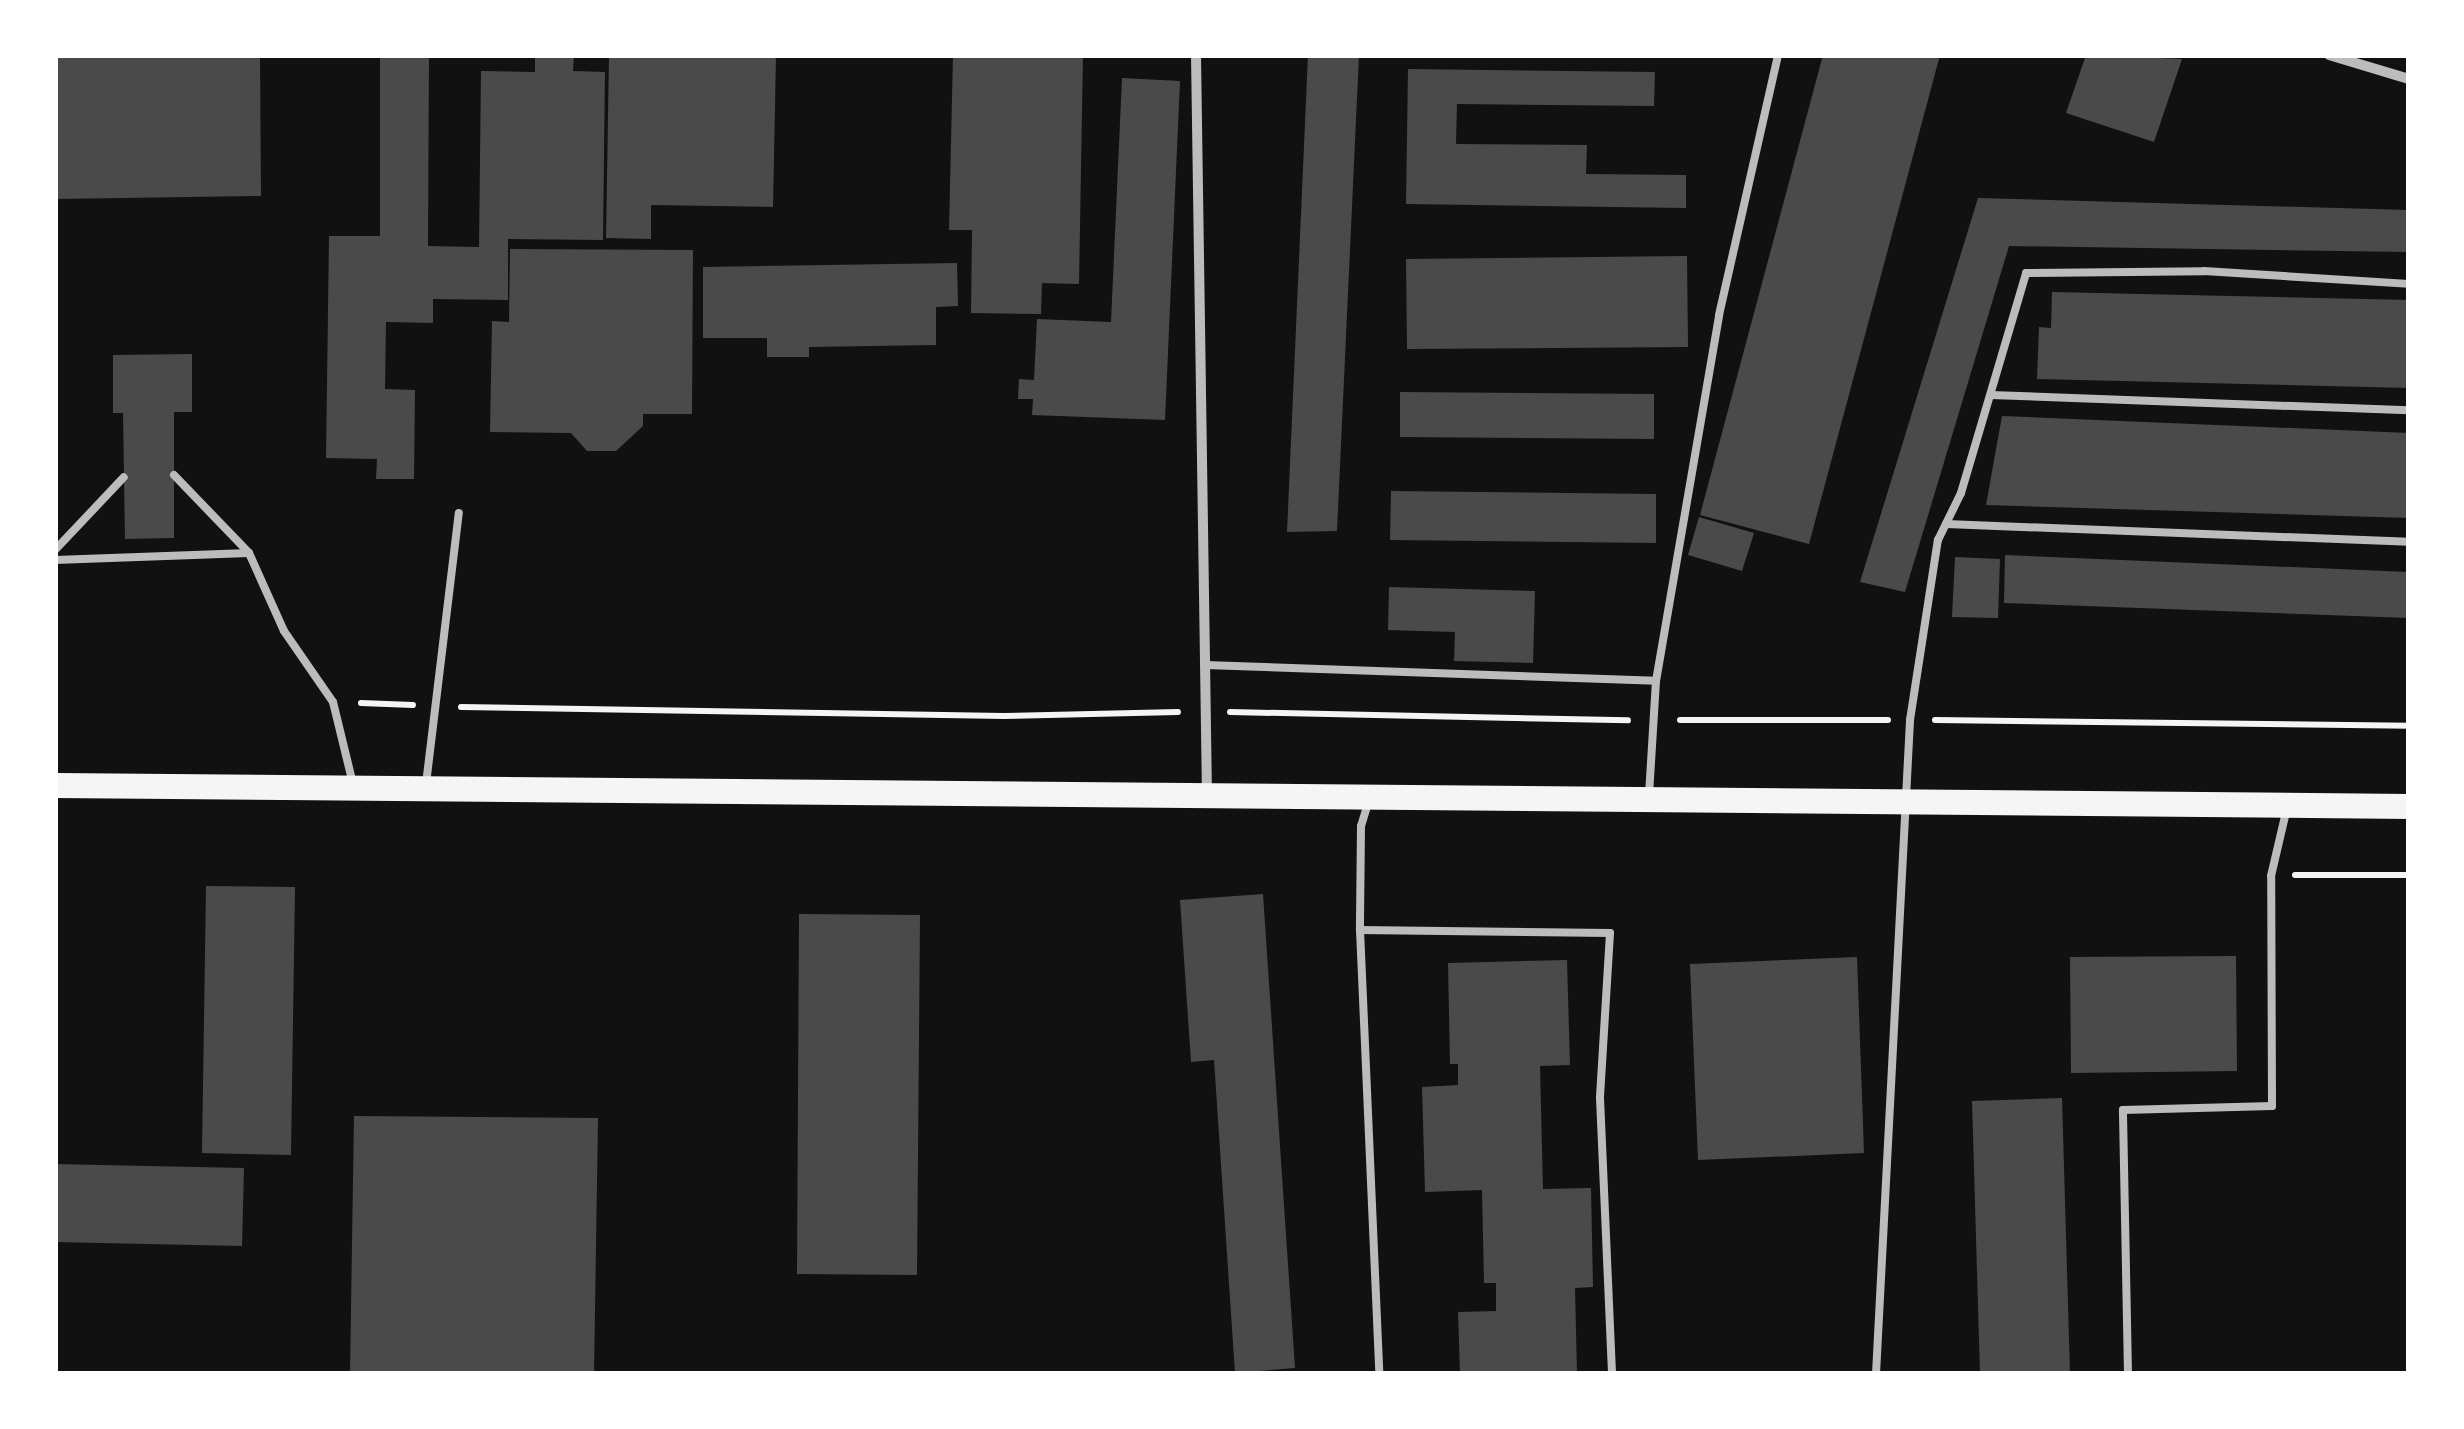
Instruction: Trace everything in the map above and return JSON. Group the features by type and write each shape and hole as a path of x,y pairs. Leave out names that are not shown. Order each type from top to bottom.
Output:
{"main road":[{"path":"55,786 2409,806"}],"street":[{"path":"1196,55 1207,796"},
{"path":"2329,55 2409,79"}],"lane":[{"path":"1649,800 1656,680 1720,315 1778,55"},
{"path":"1876,1374 1902,802 1910,720 1946,524 2026,273 2204,271 2409,284"},
{"path":"1990,394 2409,410"},
{"path":"55,550 124,476"},
{"path":"174,476 249,553 284,631 333,702 354,788"},
{"path":"425,789 459,513"},
{"path":"1946,524 2409,542"},
{"path":"55,560 249,553"},
{"path":"1205,665 1656,680"},
{"path":"1370,797 1361,826 1360,930 1379,1374"},
{"path":"2128,1374 2123,1110 2272,1106 2271,876 2288,806"},
{"path":"1360,930 1610,933 1600,1098 1612,1374"}],"path":[{"path":"333,702 612,714 1206,711 1652,720 2409,726"}],"building":[{"path":"55,55 260,55 261,196 55,199"},
{"path":"380,55 429,55 428,246 479,247 481,71 535,72 535,55 574,55 573,71 605,72 603,240 508,239 508,300 433,299 433,323 386,322 385,389 415,390 414,479 376,479 377,459 326,458 329,236 380,236"},
{"path":"609,55 776,55 773,207 651,205 651,239 606,238"},
{"path":"953,55 1083,55 1079,284 1042,283 1041,314 971,313 972,230 949,230"},
{"path":"1308,55 1359,55 1337,531 1287,532"},
{"path":"1823,55 1940,55 1809,544 1700,515"},
{"path":"2086,55 2182,59 2154,142 2066,113"},
{"path":"1408,69 1655,72 1654,106 1457,104 1456,144 1587,145 1586,174 1686,175 1686,208 1406,204"},
{"path":"1122,78 1180,81 1165,420 1032,415 1033,399 1018,399 1019,379 1034,380 1037,319 1111,322"},
{"path":"1978,198 2409,210 2409,252 2009,246 1905,592 1860,582"},
{"path":"510,249 693,250 692,414 643,414 643,426 616,451 587,451 571,433 490,432 492,321 509,322"},
{"path":"1687,256 1688,347 1407,349 1406,259"},
{"path":"957,263 958,306 936,307 936,345 809,347 809,357 767,357 767,338 703,338 703,267"},
{"path":"2052,292 2409,300 2409,388 2037,379 2039,327 2051,328"},
{"path":"192,354 192,412 174,412 174,538 125,539 123,413 113,413 113,355"},
{"path":"1400,392 1654,394 1654,439 1400,437"},
{"path":"2002,416 2409,433 2409,518 1986,505"},
{"path":"1391,491 1656,494 1656,543 1390,540"},
{"path":"1699,517 1754,533 1742,571 1688,555"},
{"path":"2005,555 2409,572 2409,618 2004,603"},
{"path":"1955,557 2000,559 1998,618 1952,617"},
{"path":"1389,587 1535,591 1533,663 1454,661 1455,632 1388,630"},
{"path":"206,886 295,887 291,1155 202,1153"},
{"path":"1263,894 1295,1368 1235,1373 1214,1060 1191,1062 1180,900"},
{"path":"799,914 920,915 917,1275 797,1274"},
{"path":"2236,956 2237,1071 2071,1073 2070,957"},
{"path":"1857,957 1864,1153 1698,1160 1690,964"},
{"path":"1567,960 1570,1065 1540,1066 1543,1189 1591,1188 1593,1287 1575,1288 1577,1374 1460,1374 1458,1312 1496,1311 1496,1283 1484,1283 1482,1190 1425,1192 1422,1087 1458,1085 1458,1064 1450,1064 1448,963"},
{"path":"2062,1098 2070,1374 1980,1374 1972,1101"},
{"path":"354,1116 598,1118 594,1374 350,1374"},
{"path":"55,1164 244,1168 242,1246 55,1242"}]}
